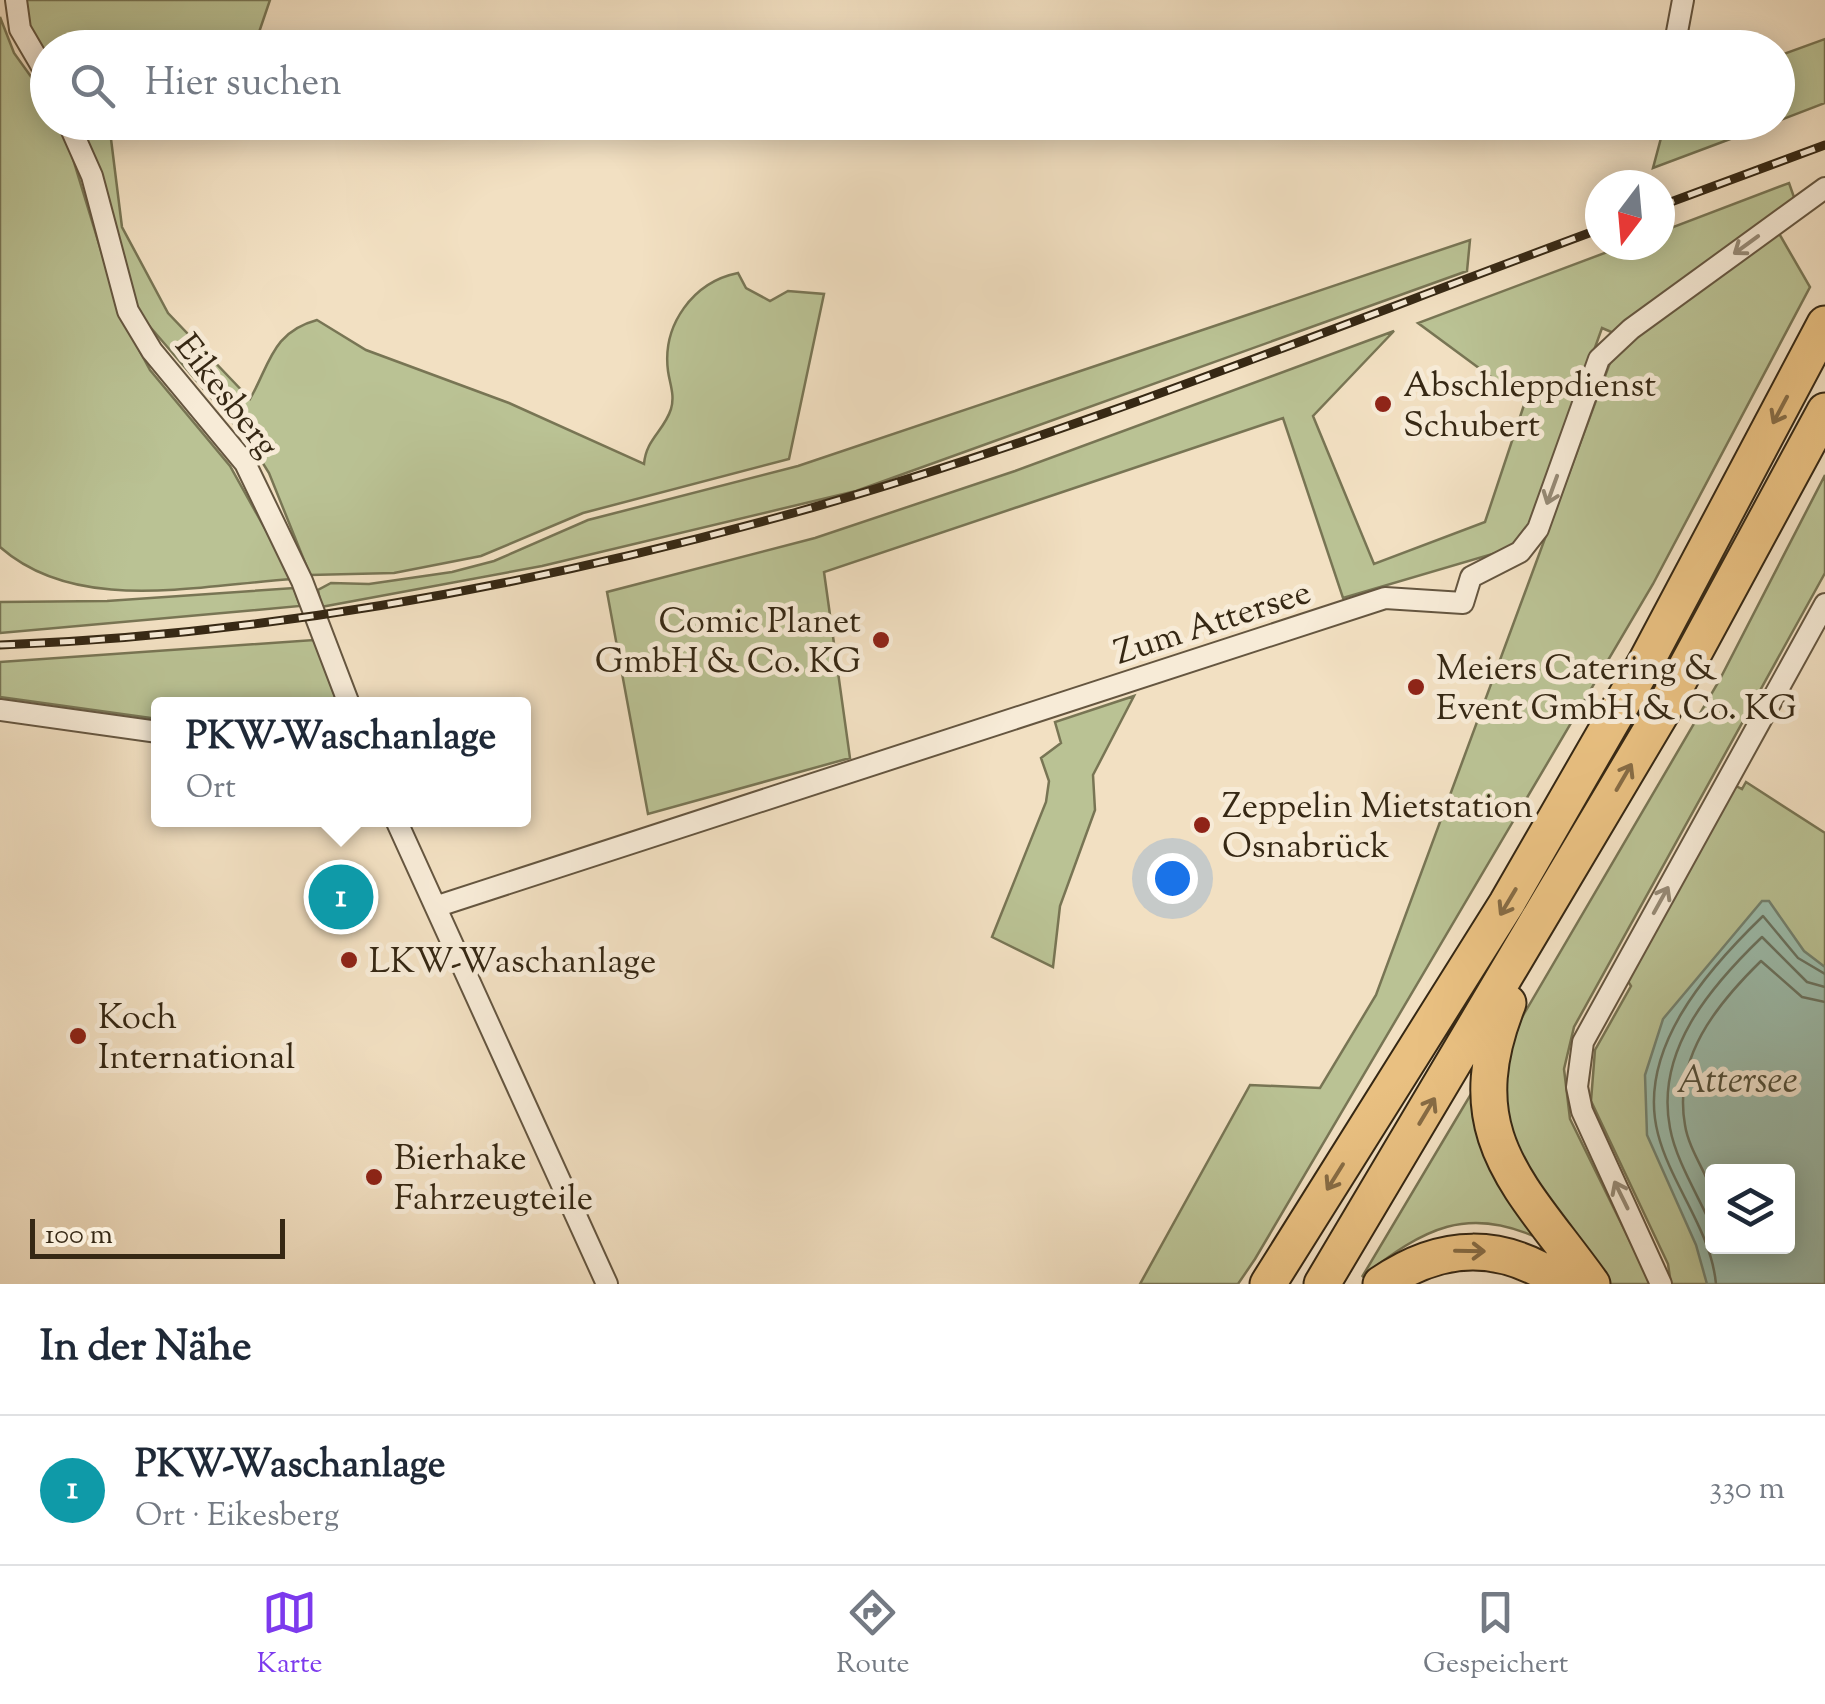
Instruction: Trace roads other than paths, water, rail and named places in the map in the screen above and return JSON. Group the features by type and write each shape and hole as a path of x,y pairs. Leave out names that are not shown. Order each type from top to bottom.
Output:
{"highway":[{"path":"1268,1284 1517,887 1647,660 1825,324"},
{"path":"1322,1284 1663,710 1825,411"},
{"path":"1540,922 1492,1054 1490,1111 1495,1137 1524,1198 1592,1284"},
{"path":"1381,1284 1404,1268 1457,1250 1499,1253 1543,1269 1564,1284"}],"street":[{"path":"16,0 20,29 30,46"},
{"path":"1677,30 1683,0"},
{"name":"Eikesberg","path":"76,140 92,176 128,311 152,350 244,463 302,581 346,697"},
{"name":"Zum Attersee","path":"438,906 1385,598 1463,604 1471,577 1520,552 1538,528 1599,359 1631,329 1825,188"},
{"path":"1662,1284 1582,1111 1577,1087 1582,1042 1825,604"},
{"path":"0,710 151,731"},
{"path":"399,827 608,1284"}],"water":[{"name":"Attersee","path":"1762,901 1769,901 1804,951 1825,967 1825,1284 1707,1284 1696,1245 1647,1135 1645,1075 1663,1019"}],"railway":[{"path":"1675,200 1825,145"},
{"path":"0,645 101,639 302,618 503,583 700,538 1000,449 1585,235"}],"place":[{"name":"Abschleppdienst Schubert","path":"1383,404"},
{"name":"Comic Planet GmbH & Co. KG","path":"881,640"},
{"name":"Meiers Catering & Event GmbH & Co. KG","path":"1416,687"},
{"name":"Zeppelin Mietstation Osnabrück","path":"1202,825"},
{"name":"PKW-Waschanlage","path":"341,897"},
{"name":"LKW-Waschanlage","path":"349,960"},
{"name":"Koch International","path":"78,1036"},
{"name":"Bierhake Fahrzeugteile","path":"374,1177"}]}
